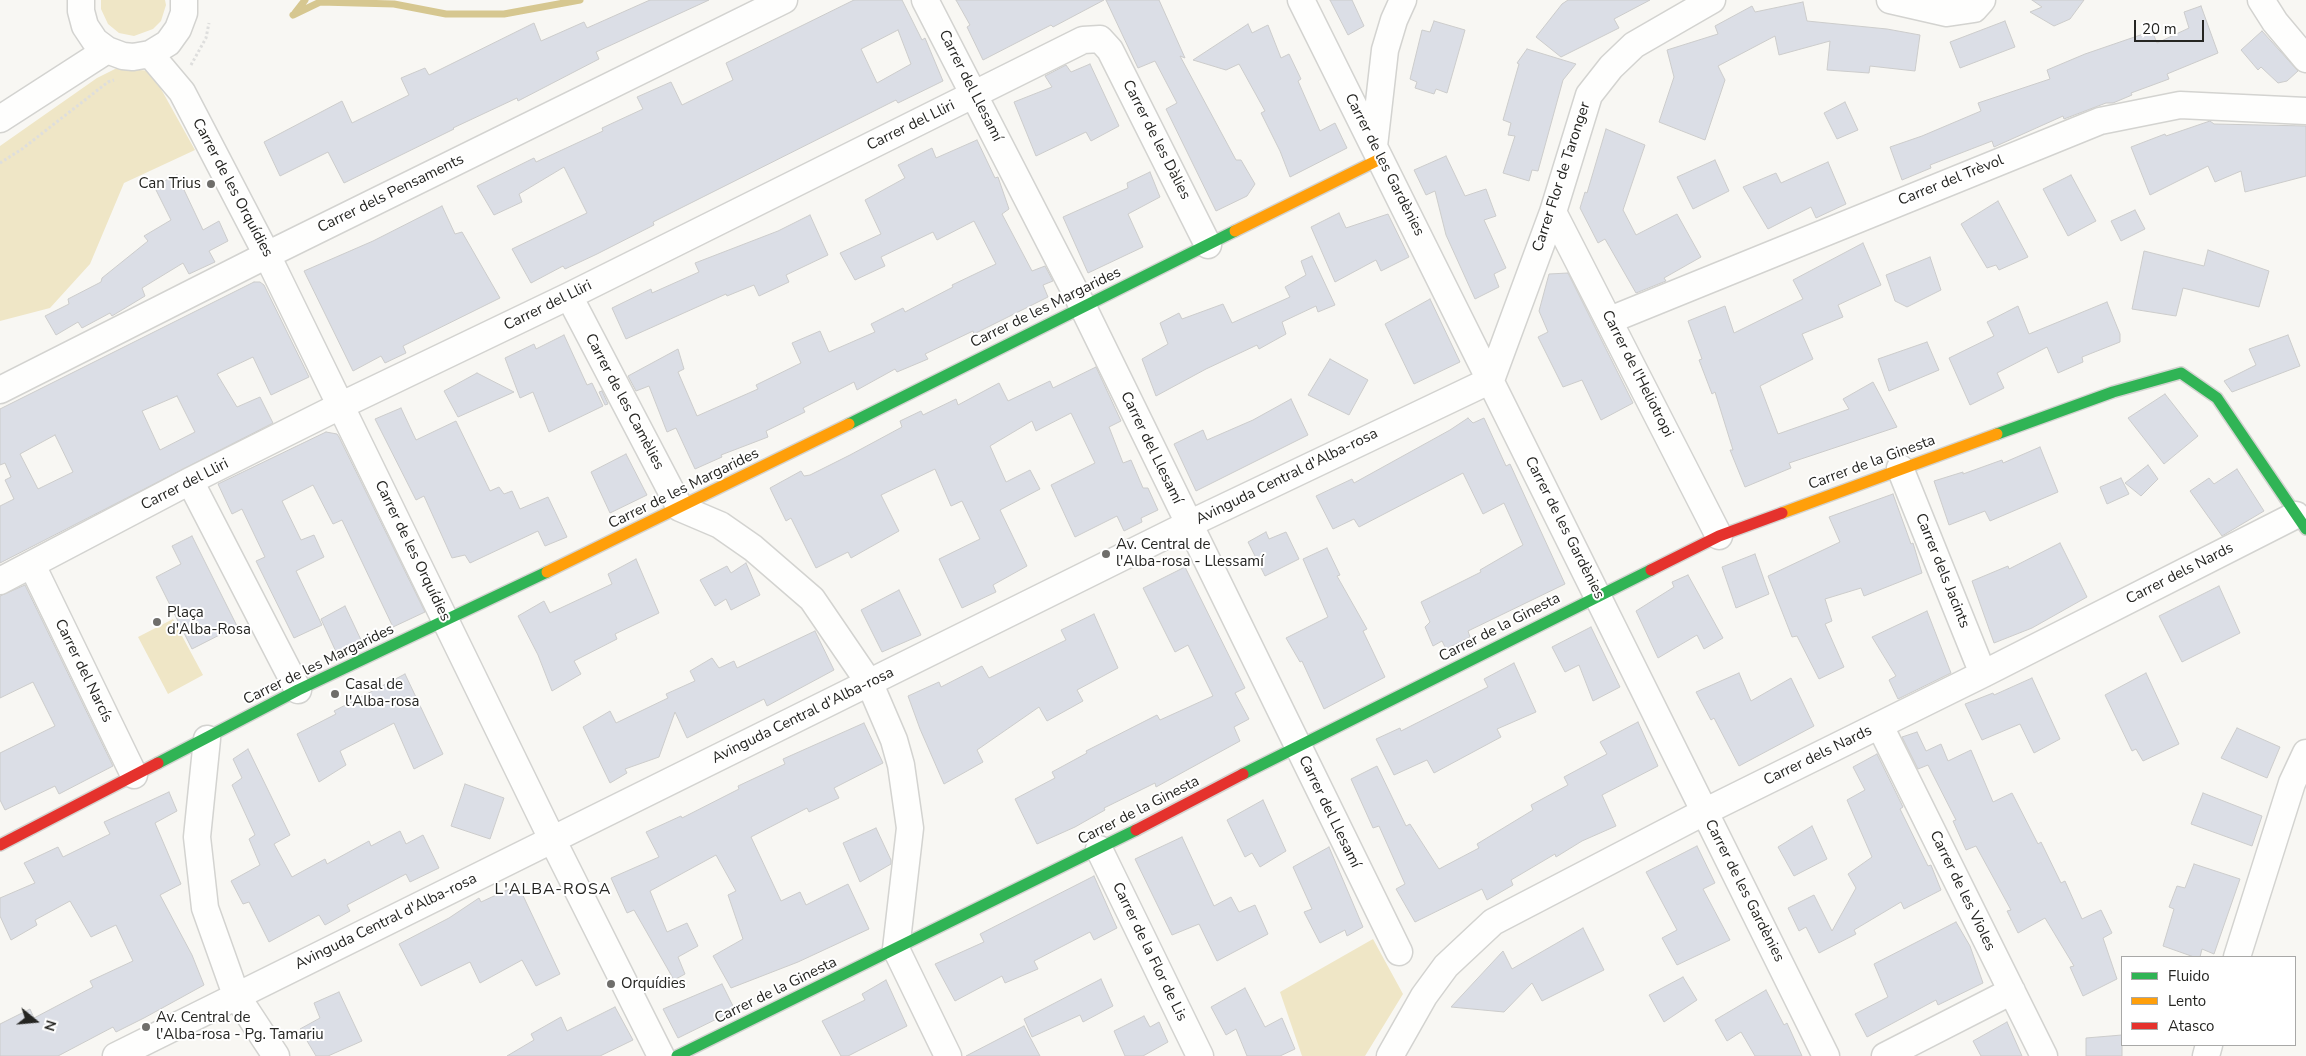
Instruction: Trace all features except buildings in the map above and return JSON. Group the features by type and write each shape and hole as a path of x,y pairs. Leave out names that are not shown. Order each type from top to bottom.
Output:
{"street":[{"path":"82,0 81,11 85,26 95,41 107,50 123,56 133,57 150,54 168,43 178,29 184,13 184,0"},
{"name":"Carrer dels Pensaments","path":"0,390 267,255 784,0"},
{"name":"Carrer del Llesamí","path":"925,0 1083,307 1399,952"},
{"name":"Carrer de les Gardènies","path":"1301,0 1826,1056"},
{"path":"1377,152 1385,50 1402,0"},
{"name":"Carrer Flor de Taronger","path":"1491,380 1553,212 1589,95 1611,67 1634,45 1712,0"},
{"path":"1890,0 1947,13 1974,9 1982,0"},
{"path":"2262,0 2275,22 2306,59"},
{"name":"Carrer del Lliri","path":"0,581 190,481 342,405 569,296 1083,40 1100,39"},
{"name":"Carrer de les Dàlies","path":"1100,39 1110,50 1208,245"},
{"path":"0,119 107,50"},
{"name":"Carrer de les Orquídies","path":"150,54 182,92 267,255 553,840 661,1056"},
{"name":"Carrer del Trèvol","path":"1610,320 2100,121 2180,105 2306,111"},
{"name":"Carrer de les Margarides","path":"0,845 298,690 680,508 1208,245 1377,152"},
{"name":"Carrer de l'Heliotropi","path":"1553,212 1719,536"},
{"name":"Carrer de les Camèlies","path":"569,296 680,508"},
{"name":"Carrer de la Ginesta","path":"677,1056 1099,849 1297,746 1719,536 1900,468 2113,392 2181,373 2217,398 2301,522"},
{"name":"Avinguda Central d'Alba-rosa","path":"116,1056 236,995 870,684 1188,524 1491,380"},
{"name":"Carrer dels Jacints","path":"1900,468 1983,674"},
{"path":"190,481 298,690"},
{"path":"680,508 720,525 753,548 812,598 870,684 898,757 910,828 896,949 948,1056"},
{"name":"Carrer dels Nards","path":"1390,1056 1424,996 1446,966 1493,922 1704,812 1983,674 2301,522"},
{"name":"Carrer del Narcís","path":"32,565 134,775"},
{"name":"Carrer de les Violes","path":"1880,726 2044,1056"},
{"path":"207,739 197,837 205,908 236,995 276,1056"},
{"path":"2237,956 2292,783 2306,752"},
{"name":"Carrer de la Flor de Lis","path":"1099,849 1200,1056"},
{"path":"1885,1056 2012,991"}],"path":[{"path":"0,163 22,149 108,82"}],"shaded area":[{"path":"101,0 165,0 166,5 161,21 153,29 134,36 119,33 108,24 101,9"},
{"path":"117,68 151,71 195,150 124,183 90,264 50,308 0,321 0,146 97,78"},
{"path":"173,619 203,675 168,694 138,637"},
{"path":"1373,939 1403,994 1365,1056 1302,1056 1280,992"}],"waterway":[{"path":"295,13 305,0"},
{"path":"293,15 320,2 394,4 446,14 504,14 580,0"}],"traffic: fast":[{"path":"849,424 1235,231"},
{"path":"1997,434 2113,392 2181,373 2217,398 2306,529"},
{"path":"1243,774 1651,570"},
{"path":"158,763 298,690 547,572"},
{"path":"677,1056 1136,830"}],"traffic: slow":[{"path":"1235,231 1380,159"},
{"path":"547,572 849,424"},
{"path":"1782,513 1997,434"}],"traffic: jam":[{"path":"1651,570 1719,536 1782,513"},
{"path":"0,845 158,763"},
{"path":"1136,830 1243,774"}],"place":[{"name":"Can Trius","path":"211,184"},
{"name":"Av. Central de l'Alba-rosa - Llessamí","path":"1106,554"},
{"name":"Plaça d'Alba-Rosa","path":"157,622"},
{"name":"Casal de l'Alba-rosa","path":"335,694"},
{"name":"Orquídies","path":"611,984"},
{"name":"Av. Central de l'Alba-rosa - Pg. Tamariu","path":"146,1027"}],"district":[{"name":"L'ALBA-ROSA","path":"553,890"}]}
